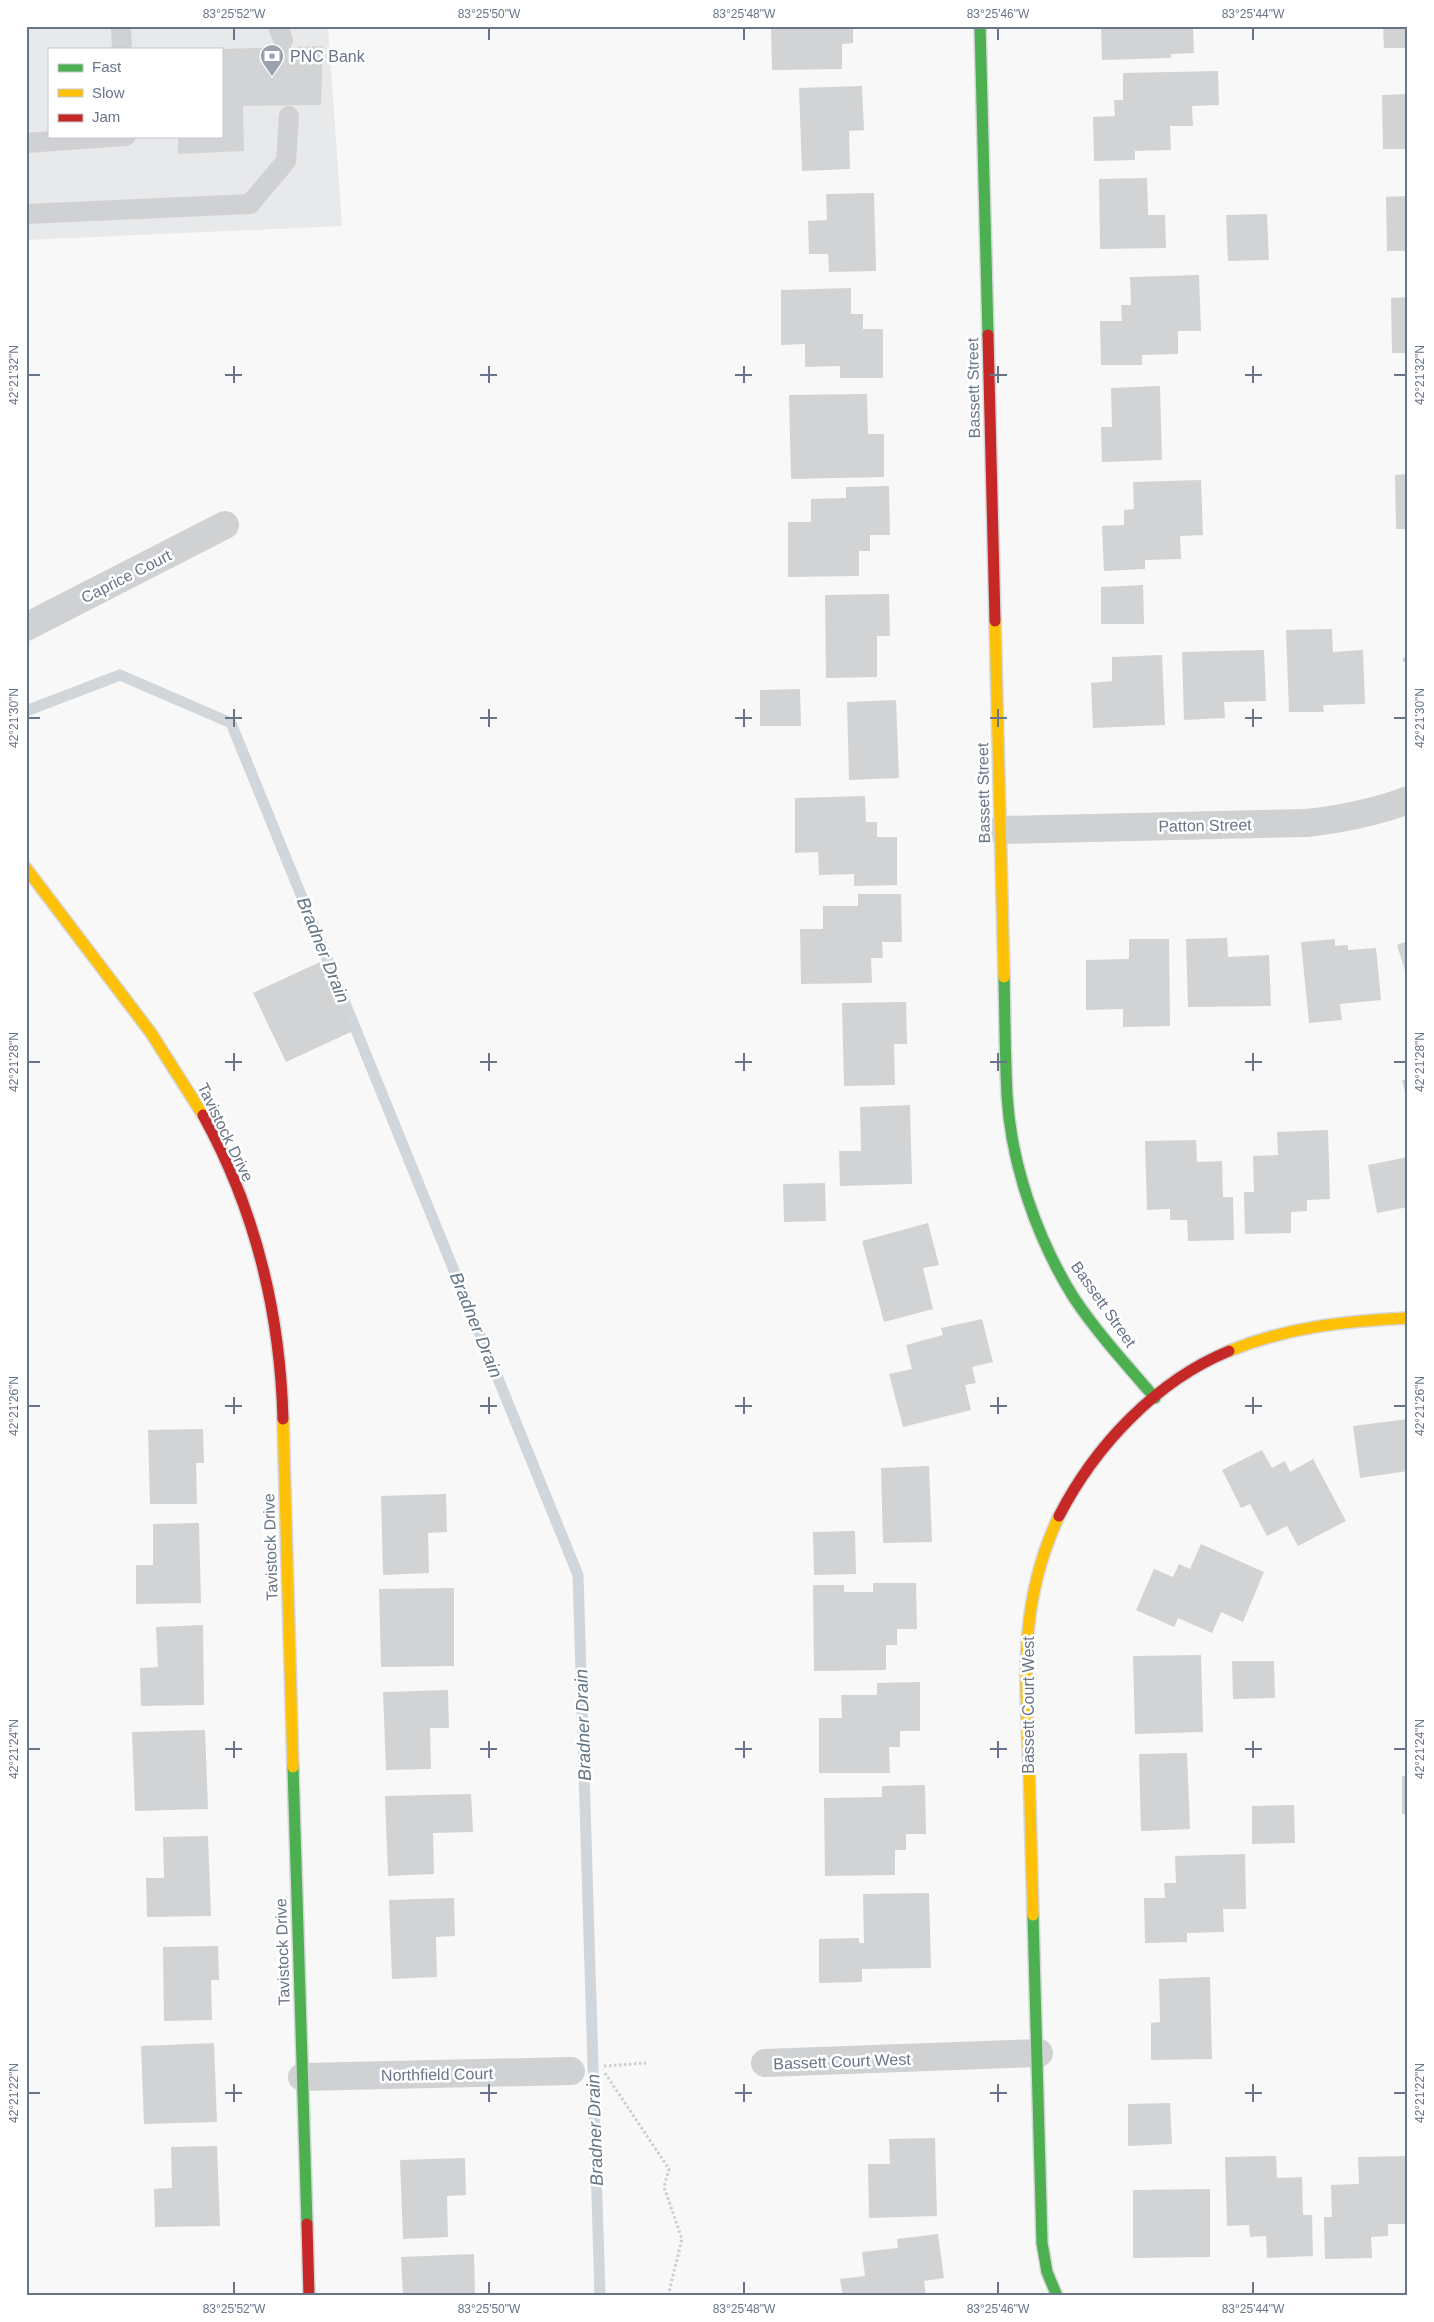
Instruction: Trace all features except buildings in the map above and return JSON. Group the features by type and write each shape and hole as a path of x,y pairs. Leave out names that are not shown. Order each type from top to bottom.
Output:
{"street":[{"name":"Bassett Street","path":"980,26 1007,1096 1012,1137 1021,1177 1038,1229 1066,1284 1097,1328 1155,1398"},
{"name":"Caprice Court","path":"26,627 225,525"},
{"name":"Patton Street","path":"1000,830 1306,823 1342,819 1377,812 1408,800"},
{"name":"Tavistock Drive","path":"26,868 141,1020 190,1091 228,1164 257,1243 268,1290 282,1394 309,2296"},
{"name":"Bassett Court West","path":"1057,2296 1047,2272 1042,2243 1038,2053 1025,1665 1030,1604 1046,1546 1072,1490 1109,1442 1155,1398 1190,1372 1225,1352 1275,1335 1347,1320 1408,1318"},
{"name":"Bassett Court West","path":"765,2064 1038,2053"},
{"name":"Northfield Court","path":"302,2077 572,2072"}],"lane":[{"path":"121,26 122,48"},
{"path":"26,214 250,204 286,161 289,116"},
{"path":"26,143 97,138"}],"path":[{"path":"646,2063 601,2066 615,2091 669,2169 664,2186 682,2238 668,2296"}],"shaded area":[{"path":"26,26 328,26 342,226 26,240"}],"waterway":[{"name":"Bradner Drain","path":"26,711 120,675 231,723 578,1575 600,2296"}],"traffic: fast":[{"path":"980,26 988,335"},
{"path":"1004,977 1007,1095 1014,1148 1028,1200 1048,1251 1074,1298 1103,1337 1155,1398"},
{"path":"293,1767 307,2224"},
{"path":"1033,1915 1042,2243 1047,2272 1057,2296"}],"traffic: slow":[{"path":"995,621 1004,977"},
{"path":"26,868 151,1033 203,1115"},
{"path":"1229,1351 1273,1336 1295,1331 1339,1323 1408,1318"},
{"path":"283,1419 293,1767"},
{"path":"1033,1915 1026,1669 1031,1608 1037,1578 1046,1547 1059,1516"}],"traffic: jam":[{"path":"988,335 995,621"},
{"path":"203,1115 237,1187 261,1262 277,1340 283,1419"},
{"path":"1059,1516 1090,1465 1130,1418 1177,1380 1202,1364 1229,1351"},
{"path":"307,2224 309,2296"}],"place":[{"name":"PNC Bank","path":"272,77"}]}
